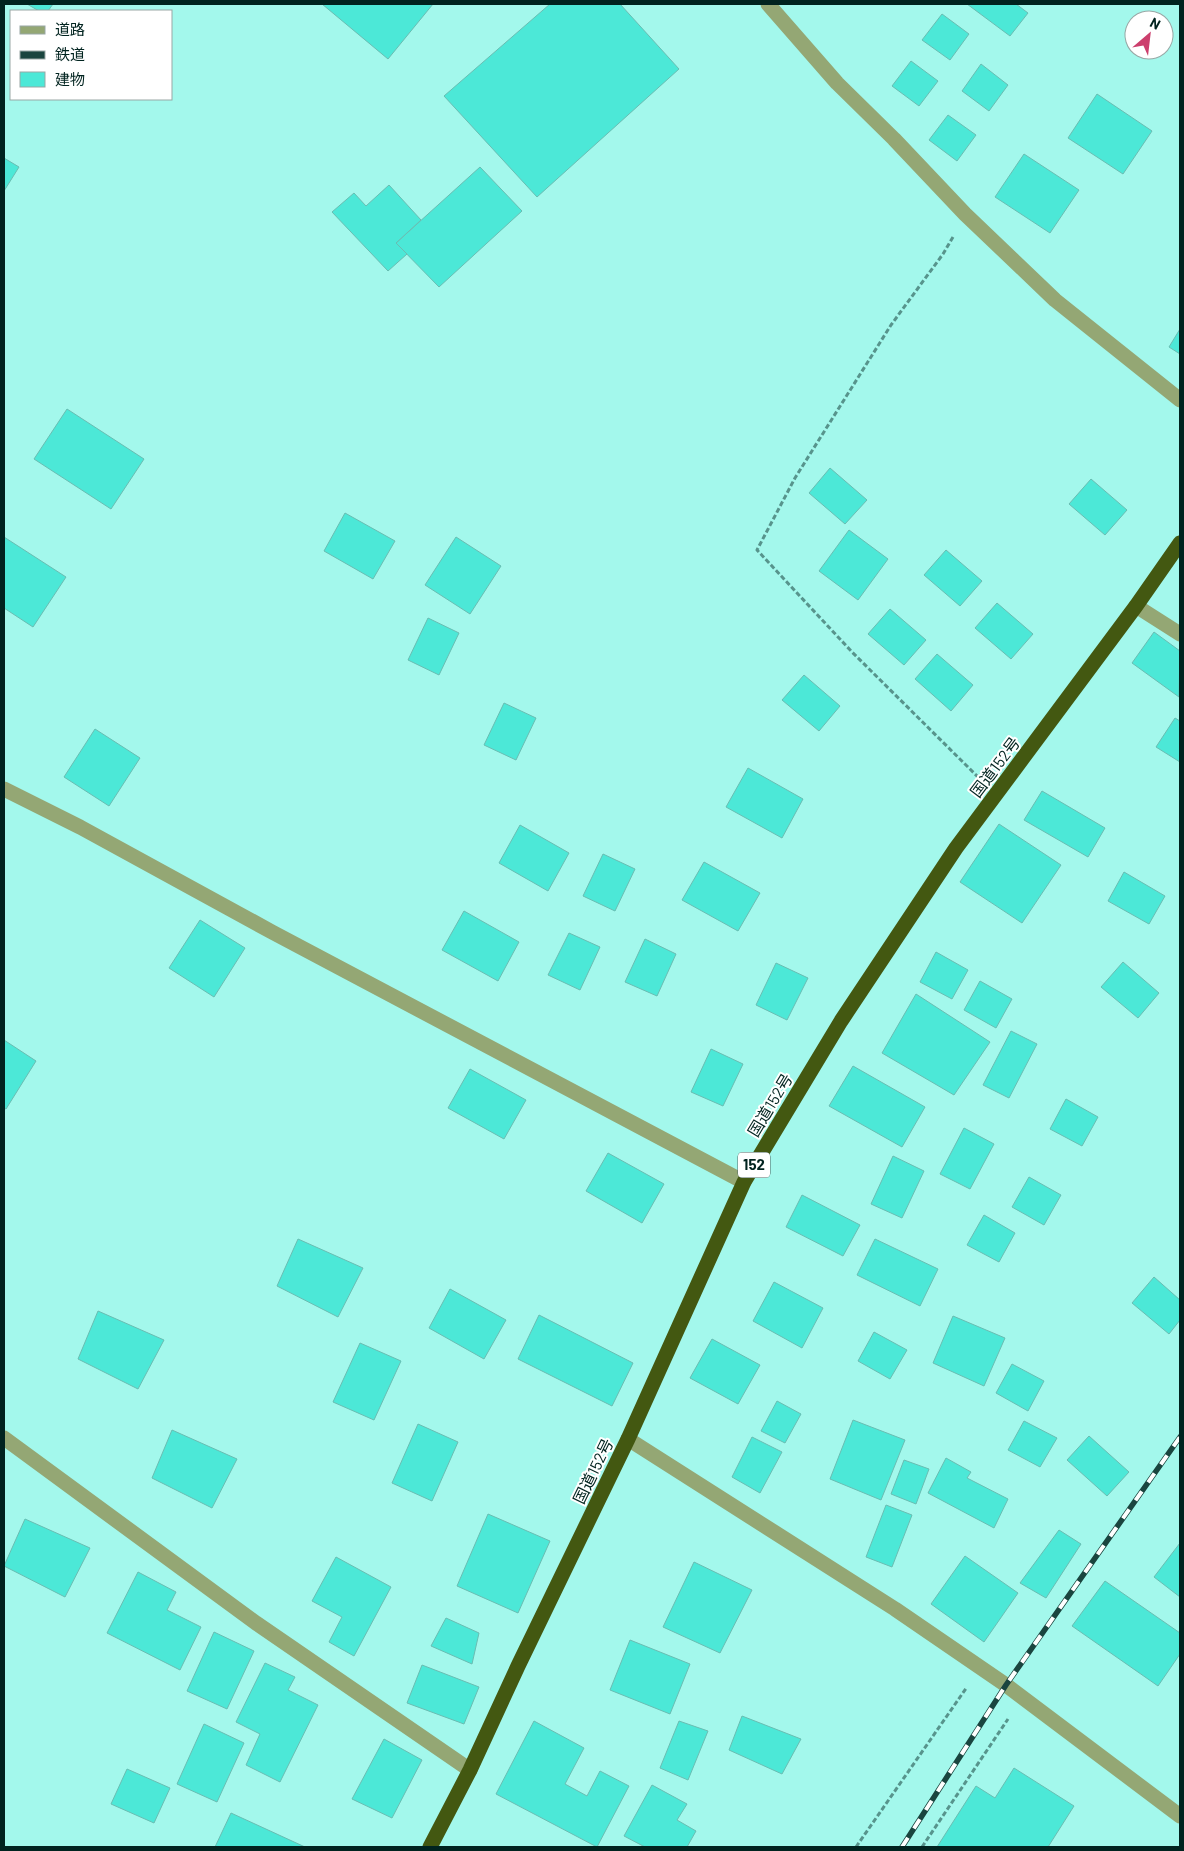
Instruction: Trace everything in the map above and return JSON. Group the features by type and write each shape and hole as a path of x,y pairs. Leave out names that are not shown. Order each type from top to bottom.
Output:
{"highway":[{"name":"国道152号","path":"430,1847 470,1770 628,1439 744,1182 841,1022 956,848 1136,606 1180,543"}],"street":[{"path":"768,4 837,83 894,139 965,214 1055,300 1180,400"},
{"path":"1136,606 1180,634"},
{"path":"4,789 80,827 272,932 744,1182"},
{"path":"4,1438 256,1623 470,1770"},
{"path":"628,1439 886,1604 980,1668 1022,1697 1180,1816"}],"path":[{"path":"965,214 944,254 891,325 795,478 757,550 852,652 996,795"},
{"path":"856,1847 980,1668"},
{"path":"922,1847 1022,1697"}],"building":[{"path":"27,4 53,4 49,10 37,10"},
{"path":"322,4 433,4 388,59"},
{"path":"550,4 620,4 679,69 537,197 444,96"},
{"path":"967,4 1016,4 1028,13 1010,36"},
{"path":"942,14 969,34 950,60 922,40"},
{"path":"911,61 938,81 919,106 892,86"},
{"path":"981,64 1008,85 989,111 962,91"},
{"path":"1097,94 1152,131 1123,174 1068,138"},
{"path":"948,115 976,135 957,161 929,140"},
{"path":"1024,154 1079,190 1050,233 995,197"},
{"path":"4,158 19,167 4,191"},
{"path":"480,167 522,211 439,287 396,243"},
{"path":"389,185 421,220 396,243 407,254 388,271 332,212 354,193 366,206"},
{"path":"1180,329 1180,354 1169,347"},
{"path":"67,409 144,459 111,509 34,459"},
{"path":"830,468 867,500 845,524 809,493"},
{"path":"1091,479 1127,510 1105,535 1069,504"},
{"path":"345,513 395,541 373,579 324,551"},
{"path":"849,530 888,559 858,600 819,571"},
{"path":"4,537 66,577 33,627 4,608"},
{"path":"456,537 501,566 470,614 425,585"},
{"path":"946,550 982,581 960,606 924,575"},
{"path":"997,603 1033,634 1011,659 975,628"},
{"path":"890,609 926,640 904,665 868,634"},
{"path":"428,618 459,633 439,675 408,660"},
{"path":"1154,632 1180,651 1179,697 1132,663"},
{"path":"937,654 973,685 951,711 915,679"},
{"path":"804,675 840,706 819,731 782,700"},
{"path":"504,703 536,718 516,760 484,745"},
{"path":"1175,718 1180,721 1180,762 1156,747"},
{"path":"95,729 140,758 109,806 64,777"},
{"path":"748,768 803,799 782,838 726,807"},
{"path":"1042,791 1105,828 1088,857 1024,820"},
{"path":"999,824 1061,865 1022,923 960,882"},
{"path":"520,825 569,853 548,891 499,863"},
{"path":"603,854 635,869 615,911 583,896"},
{"path":"704,862 760,893 738,931 682,900"},
{"path":"1124,872 1165,896 1149,924 1108,901"},
{"path":"464,911 519,942 498,981 442,950"},
{"path":"200,920 245,948 214,997 169,968"},
{"path":"569,933 600,947 580,990 548,975"},
{"path":"645,939 676,954 657,996 625,982"},
{"path":"936,952 968,970 952,999 920,982"},
{"path":"1123,962 1159,993 1138,1018 1101,987"},
{"path":"776,963 808,978 787,1020 756,1005"},
{"path":"980,981 1012,999 996,1028 964,1010"},
{"path":"916,994 990,1042 954,1095 882,1053"},
{"path":"1011,1031 1037,1044 1009,1098 983,1085"},
{"path":"4,1040 36,1061 6,1109 4,1108"},
{"path":"711,1049 743,1064 723,1106 691,1092"},
{"path":"853,1066 925,1107 902,1147 829,1106"},
{"path":"470,1069 526,1100 504,1139 448,1108"},
{"path":"1066,1099 1098,1117 1082,1146 1050,1129"},
{"path":"964,1128 994,1144 970,1189 940,1174"},
{"path":"608,1153 664,1184 642,1223 586,1191"},
{"path":"893,1156 924,1171 902,1218 871,1204"},
{"path":"1029,1177 1061,1195 1044,1225 1012,1207"},
{"path":"802,1195 860,1225 843,1256 786,1227"},
{"path":"984,1215 1015,1233 999,1262 967,1245"},
{"path":"298,1239 363,1268 338,1317 277,1286"},
{"path":"875,1239 938,1269 920,1306 857,1275"},
{"path":"1154,1277 1180,1300 1180,1320 1169,1334 1132,1303"},
{"path":"774,1282 823,1308 802,1348 753,1321"},
{"path":"450,1289 506,1320 484,1359 429,1328"},
{"path":"98,1311 164,1340 138,1389 78,1359"},
{"path":"539,1315 633,1363 612,1406 518,1359"},
{"path":"953,1316 1005,1338 984,1386 933,1363"},
{"path":"874,1332 907,1350 890,1379 858,1361"},
{"path":"712,1339 760,1365 738,1404 690,1378"},
{"path":"360,1343 401,1361 374,1420 333,1402"},
{"path":"1012,1364 1044,1381 1028,1411 996,1393"},
{"path":"777,1401 801,1414 785,1443 761,1431"},
{"path":"853,1420 905,1440 881,1500 830,1479"},
{"path":"1024,1421 1057,1438 1040,1467 1008,1450"},
{"path":"418,1424 458,1442 432,1501 392,1483"},
{"path":"172,1430 237,1459 212,1508 152,1478"},
{"path":"1089,1436 1129,1472 1107,1496 1067,1460"},
{"path":"752,1437 782,1452 760,1493 732,1477"},
{"path":"946,1458 971,1472 967,1478 1008,1499 994,1528 928,1493"},
{"path":"904,1460 929,1469 916,1504 891,1494"},
{"path":"886,1505 912,1515 892,1567 866,1557"},
{"path":"488,1514 550,1541 518,1613 457,1586"},
{"path":"25,1519 90,1548 65,1597 4,1566"},
{"path":"1059,1530 1081,1544 1046,1598 1020,1583"},
{"path":"1180,1543 1180,1597 1154,1577"},
{"path":"965,1556 1018,1593 984,1642 931,1604"},
{"path":"336,1557 391,1587 354,1656 329,1642 342,1617 312,1601"},
{"path":"694,1562 752,1590 720,1653 663,1627"},
{"path":"138,1572 176,1592 167,1610 201,1627 180,1670 107,1633"},
{"path":"1105,1581 1180,1633 1180,1654 1158,1686 1072,1626"},
{"path":"446,1618 479,1633 472,1664 431,1646"},
{"path":"214,1632 254,1651 227,1709 187,1691"},
{"path":"630,1640 690,1664 670,1714 610,1690"},
{"path":"265,1663 295,1677 288,1690 318,1705 280,1782 246,1765 260,1734 236,1722"},
{"path":"422,1665 479,1687 464,1724 407,1703"},
{"path":"742,1716 801,1739 782,1774 729,1750"},
{"path":"534,1721 584,1748 565,1784 587,1796 600,1771 629,1786 597,1847 496,1794"},
{"path":"679,1721 708,1731 688,1780 660,1768"},
{"path":"204,1724 244,1743 217,1802 177,1784"},
{"path":"384,1739 422,1760 392,1818 352,1799"},
{"path":"1014,1768 1074,1806 1048,1847 937,1847 976,1786 995,1798"},
{"path":"127,1769 170,1788 154,1823 111,1804"},
{"path":"652,1785 687,1804 677,1820 696,1831 687,1847 645,1847 624,1836"},
{"path":"231,1813 305,1847 215,1847"}],"railway":[{"path":"902,1847 1006,1685 1180,1437"}]}
